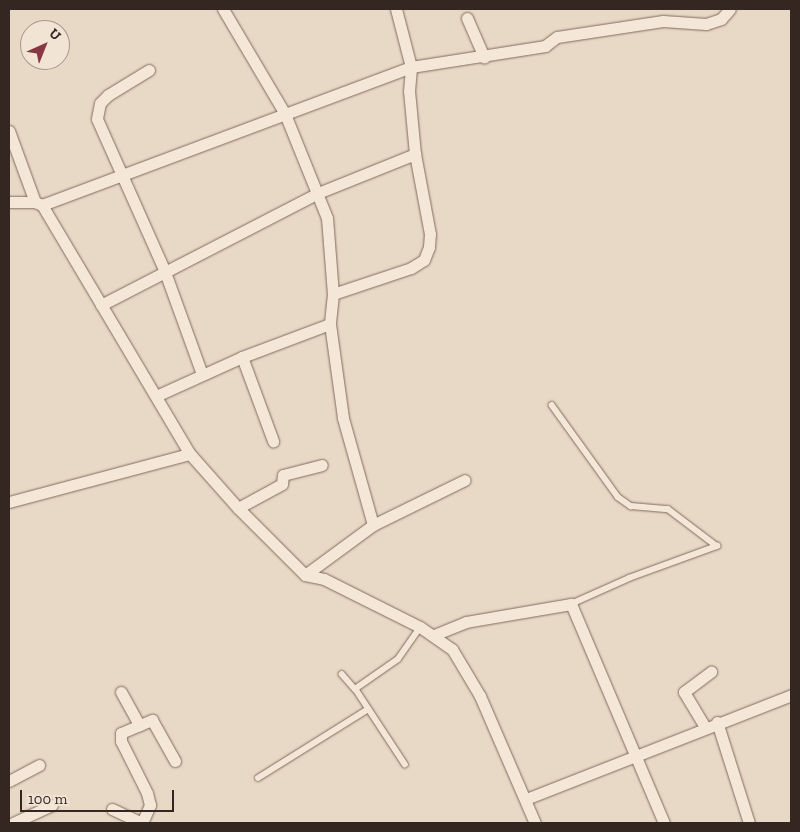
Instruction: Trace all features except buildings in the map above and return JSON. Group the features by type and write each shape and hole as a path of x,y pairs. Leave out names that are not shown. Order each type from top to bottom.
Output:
{"street":[{"path":"224,9 285,114 327,218 333,294 330,324 348,444 373,525"},
{"path":"333,294 411,268 424,260 430,234 415,154 409,91 411,67 396,9"},
{"path":"9,202 38,204 123,176 411,67 545,46 557,38 663,21 706,24 721,18 730,9"},
{"path":"467,18 484,57"},
{"path":"149,70 108,95 97,110 97,119 165,272 202,374"},
{"path":"9,131 38,204 102,305 190,454 238,508 305,575 324,579 434,634 462,662 526,799 535,823"},
{"path":"102,305 318,193 415,154"},
{"path":"156,396 202,374 330,324"},
{"path":"242,358 273,441"},
{"path":"9,502 190,454"},
{"path":"238,508 282,484 283,475 322,465"},
{"path":"305,575 373,525 466,480"},
{"path":"434,634 466,622 571,604 637,755 664,823"},
{"path":"705,727 684,692 711,672"},
{"path":"121,692 139,725"},
{"path":"526,799 791,694"},
{"path":"112,810 142,823 150,805 147,793 119,737 139,725 152,720 176,761"},
{"path":"717,722 749,823"},
{"path":"9,781 39,765"},
{"path":"13,823 52,805"}],"lane":[{"path":"552,405 618,497 631,506 668,509 717,546 629,578 571,604"},
{"path":"355,688 398,659 420,627"},
{"path":"342,674 355,688 366,710 405,765"},
{"path":"258,778 366,710"}]}
